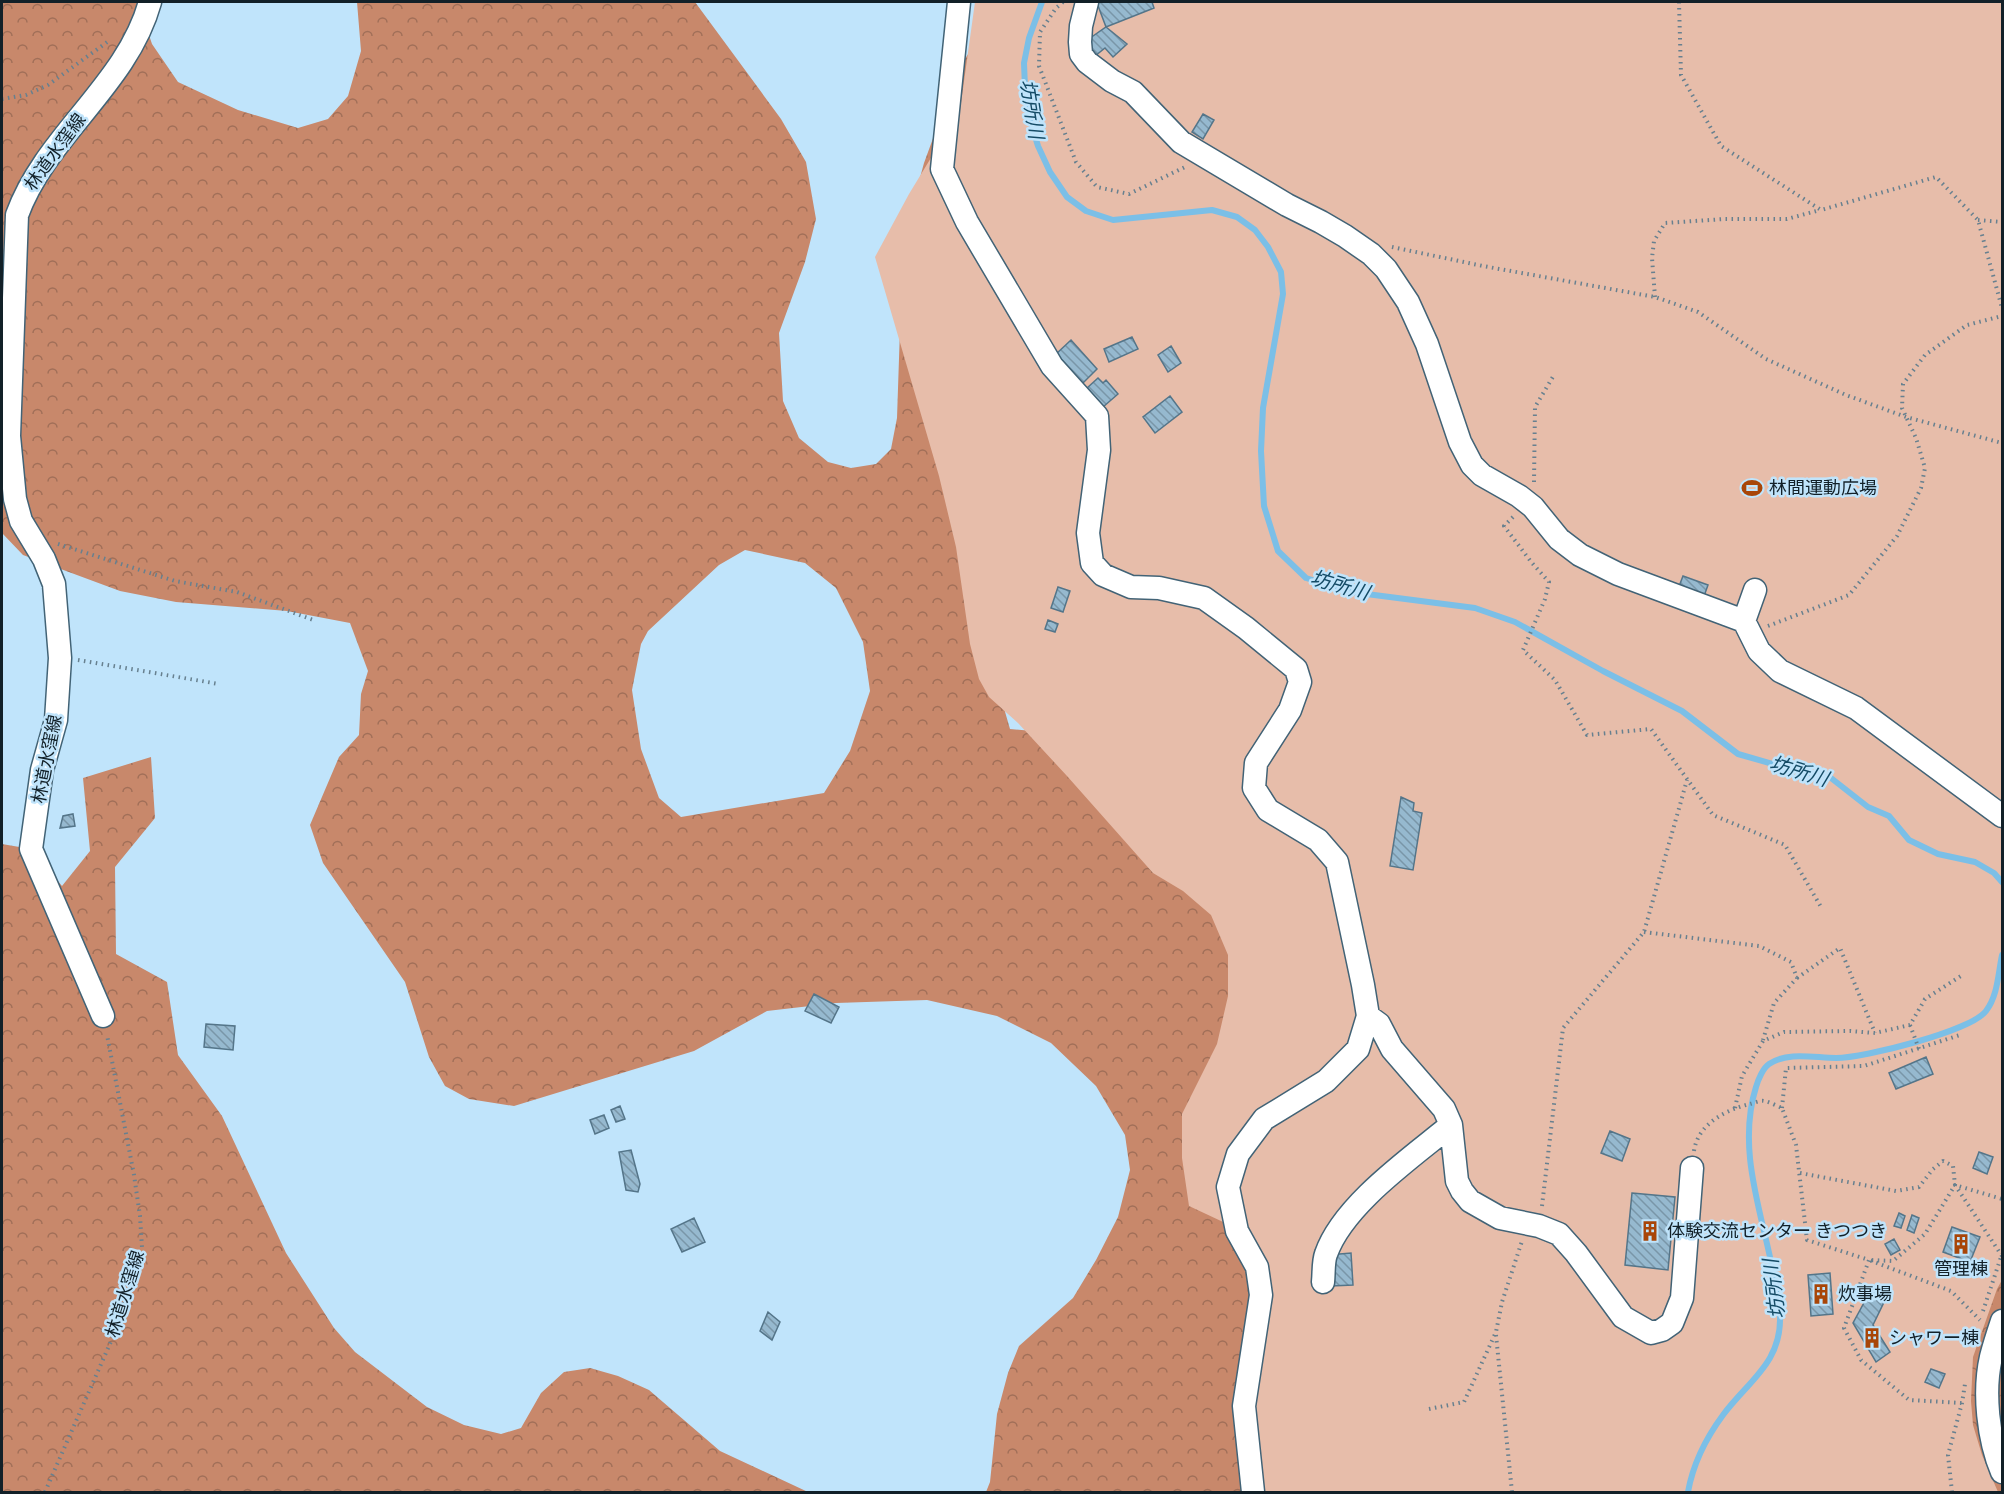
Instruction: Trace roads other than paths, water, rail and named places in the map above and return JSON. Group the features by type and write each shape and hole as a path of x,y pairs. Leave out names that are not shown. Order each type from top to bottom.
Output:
{"street":[{"name":"林道水窪線","path":"103,1016 31,849 42,770 57,720 60,658 54,584 44,560 21,521 15,499 9,436 16,215 25,191 47,159 126,55 145,20 150,2"},
{"path":"958,2 942,169 967,222 1052,366 1096,416 1099,450 1088,532 1092,563 1103,575 1131,587 1159,588 1204,598 1255,635 1296,669 1300,682 1294,701 1271,742 1256,763 1254,788 1268,810 1318,840 1337,862 1368,1016 1358,1049 1345,1063 1326,1081 1264,1119 1238,1154 1228,1187 1237,1231 1257,1267 1261,1295 1244,1406 1253,1492"},
{"path":"1087,2 1081,26 1081,54 1087,62 1102,74 1133,92 1181,142 1345,236 1371,254 1386,269 1408,302 1422,333 1460,442 1472,465 1482,475 1528,503 1559,539 1580,555 1618,574 1747,627"},
{"path":"1755,590 1747,627 1759,651 1780,671 1856,708 2002,816"},
{"path":"1368,1016 1379,1024 1392,1049 1438,1101 1451,1125 1456,1173 1462,1191 1470,1201 1500,1218 1534,1225 1559,1234 1623,1317 1651,1333 1662,1330 1672,1323 1682,1298 1692,1168"},
{"path":"1323,1282 1325,1256 1340,1226 1363,1200 1451,1125"},
{"path":"2002,1321 1990,1359 1988,1402 1993,1439 2002,1472"}],"waterway":[{"name":"坊所川","path":"1042,2 1029,38 1024,63 1025,88 1030,120 1038,146 1050,172 1067,197 1086,211 1113,220 1212,210 1237,217 1255,230 1268,247 1281,272 1283,294 1263,408 1261,451 1264,506 1278,551 1306,578 1351,592 1475,608 1515,622 1603,671 1682,711 1738,754 1831,778 1868,807 1889,816 1909,840 1938,854 1975,862 1994,873 2002,882"},
{"name":"坊所川","path":"1688,1492 1693,1471 1711,1433 1723,1415 1762,1370 1775,1346 1779,1332 1779,1305 1750,1163 1750,1112 1756,1087 1763,1071 1776,1060 1793,1056 1850,1057 1916,1042 1960,1027 1976,1019 1990,1005 2002,955"}],"place":[{"name":"林間運動広場","path":"1752,488"},
{"name":"体験交流センター きつつき","path":"1650,1231"},
{"name":"管理棟","path":"1961,1244"},
{"name":"炊事場","path":"1821,1294"},
{"name":"シャワー棟","path":"1872,1338"}]}
